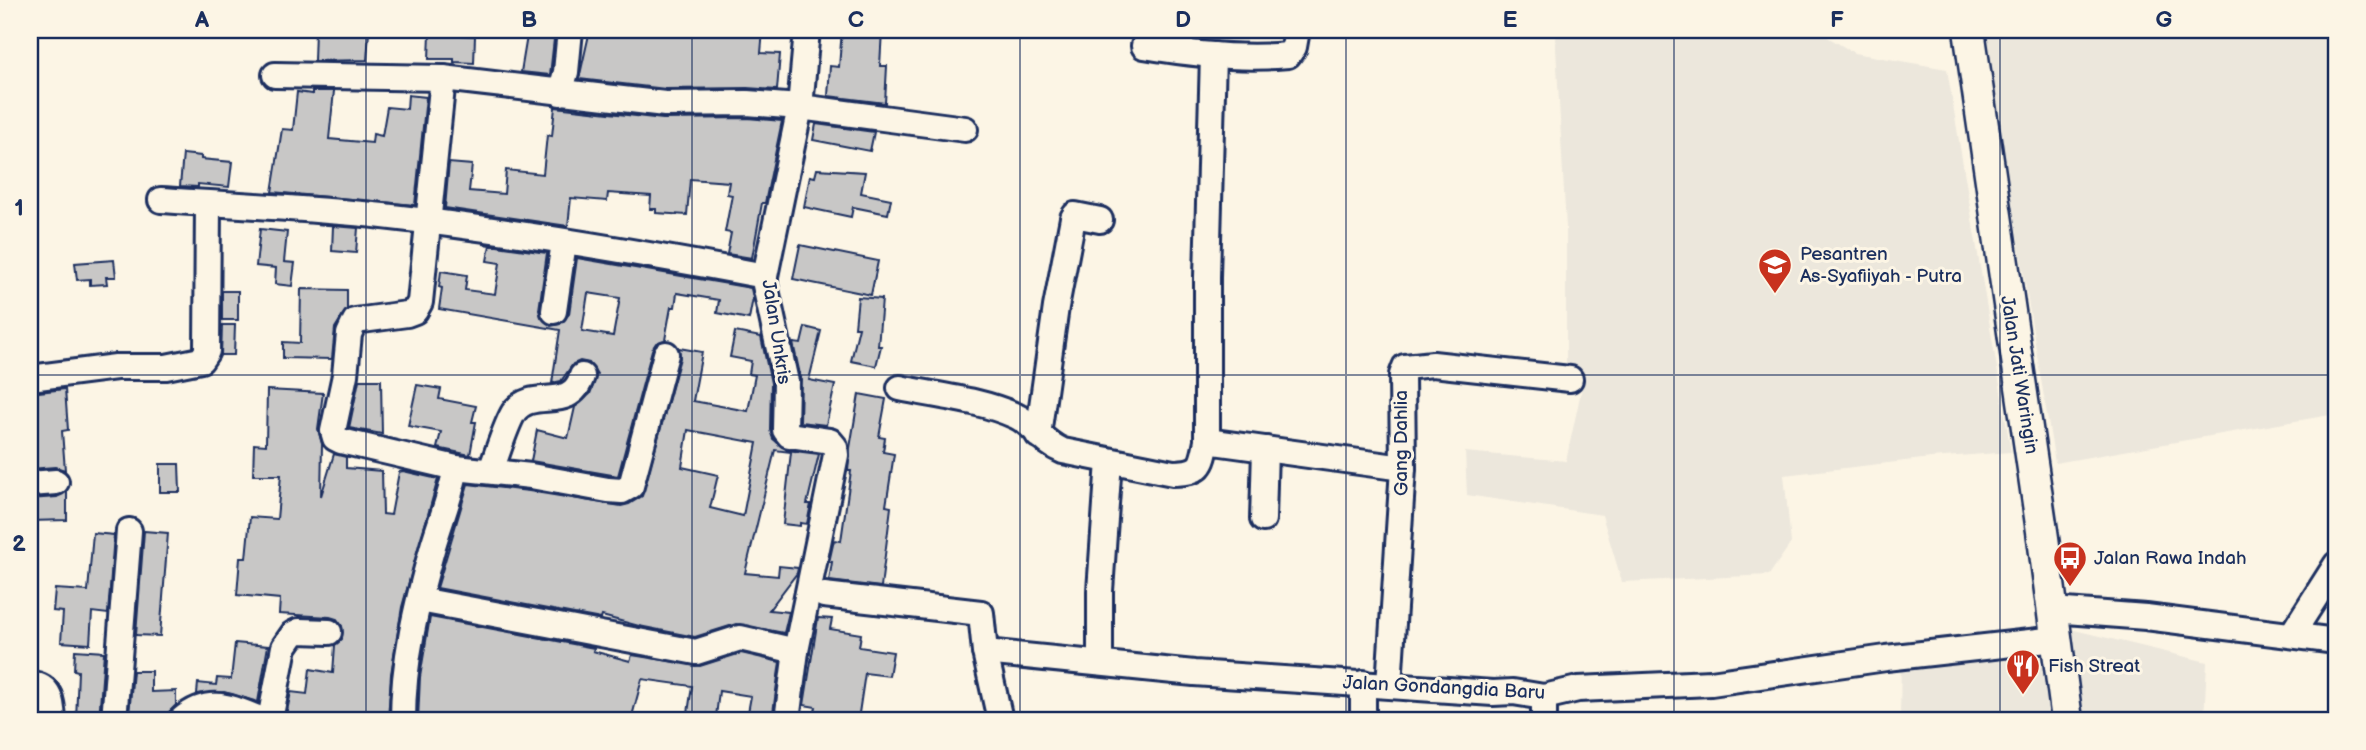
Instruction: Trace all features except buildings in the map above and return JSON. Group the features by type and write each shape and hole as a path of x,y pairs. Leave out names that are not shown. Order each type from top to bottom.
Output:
{"main road":[{"name":"Jalan Jati Waringin","path":"1969,30 2067,720"}],"street":[{"path":"560,93 566,72 570,30"},
{"name":"Jalan Unkris","path":"786,720 796,651 836,456 835,447 830,441 789,436 785,430 786,382 765,276 800,107 807,30"},
{"path":"1144,46 1213,55 1288,55 1294,47 1297,30"},
{"path":"900,388 1018,416 1051,446 1063,451 1173,473 1189,472 1199,467 1203,462 1207,441 1213,55"},
{"path":"275,75 443,79 665,104 747,103 800,107 965,129"},
{"path":"443,79 420,302 415,311 407,314 355,321 349,334 345,375 333,431 335,438 456,468 491,470 622,491 631,486 666,354"},
{"path":"161,200 379,215 428,221 658,256 765,276"},
{"path":"30,379 116,367 166,368 201,360 207,351 208,203"},
{"path":"1038,435 1056,307 1073,218 1080,215 1100,220"},
{"path":"554,311 564,242"},
{"name":"Gang Dahlia","path":"1389,685 1403,468 1402,375 1405,368 1433,364 1570,379"},
{"path":"491,470 514,412 528,401 567,396 579,387 582,376"},
{"path":"1207,441 1403,468"},
{"path":"1263,520 1265,449"},
{"path":"1100,663 1100,591 1109,461"},
{"path":"403,720 409,638 456,468"},
{"path":"30,484 56,482"},
{"path":"114,720 129,531"},
{"path":"2292,634 2336,565"},
{"path":"824,595 981,613 985,652 1000,720"},
{"path":"420,600 696,652 740,638 796,651"},
{"path":"2054,624 2147,617 2336,641"},
{"name":"Jalan Gondangdia Baru","path":"985,652 1194,673 1493,693 1513,692 1544,708 1578,689 1711,683 1886,658 2054,624"},
{"path":"270,720 284,646 289,638 299,631 330,632"},
{"path":"1363,683 1363,720"},
{"path":"30,684 37,684 46,690 52,699 53,720"},
{"path":"181,720 200,706 211,705 233,709 263,720"}],"shaded area":[{"name":"Pesantren As-Syafiiyah - Putra","path":"1555,30 1816,30 1854,53 1947,69 2011,452 1784,475 1791,543 1769,575 1622,582 1602,515 1467,495 1465,452 1566,461 1584,378 1566,363 1566,228"},
{"path":"1983,30 2336,30 2336,414 2055,463"},
{"path":"2066,628 2207,662 2204,720 1900,720 1901,651"}],"place":[{"name":"Pesantren As-Syafiiyah - Putra","path":"1775,295"},
{"name":"Jalan Rawa Indah","path":"2070,588"},
{"name":"Fish Streat","path":"2023,696"}]}
